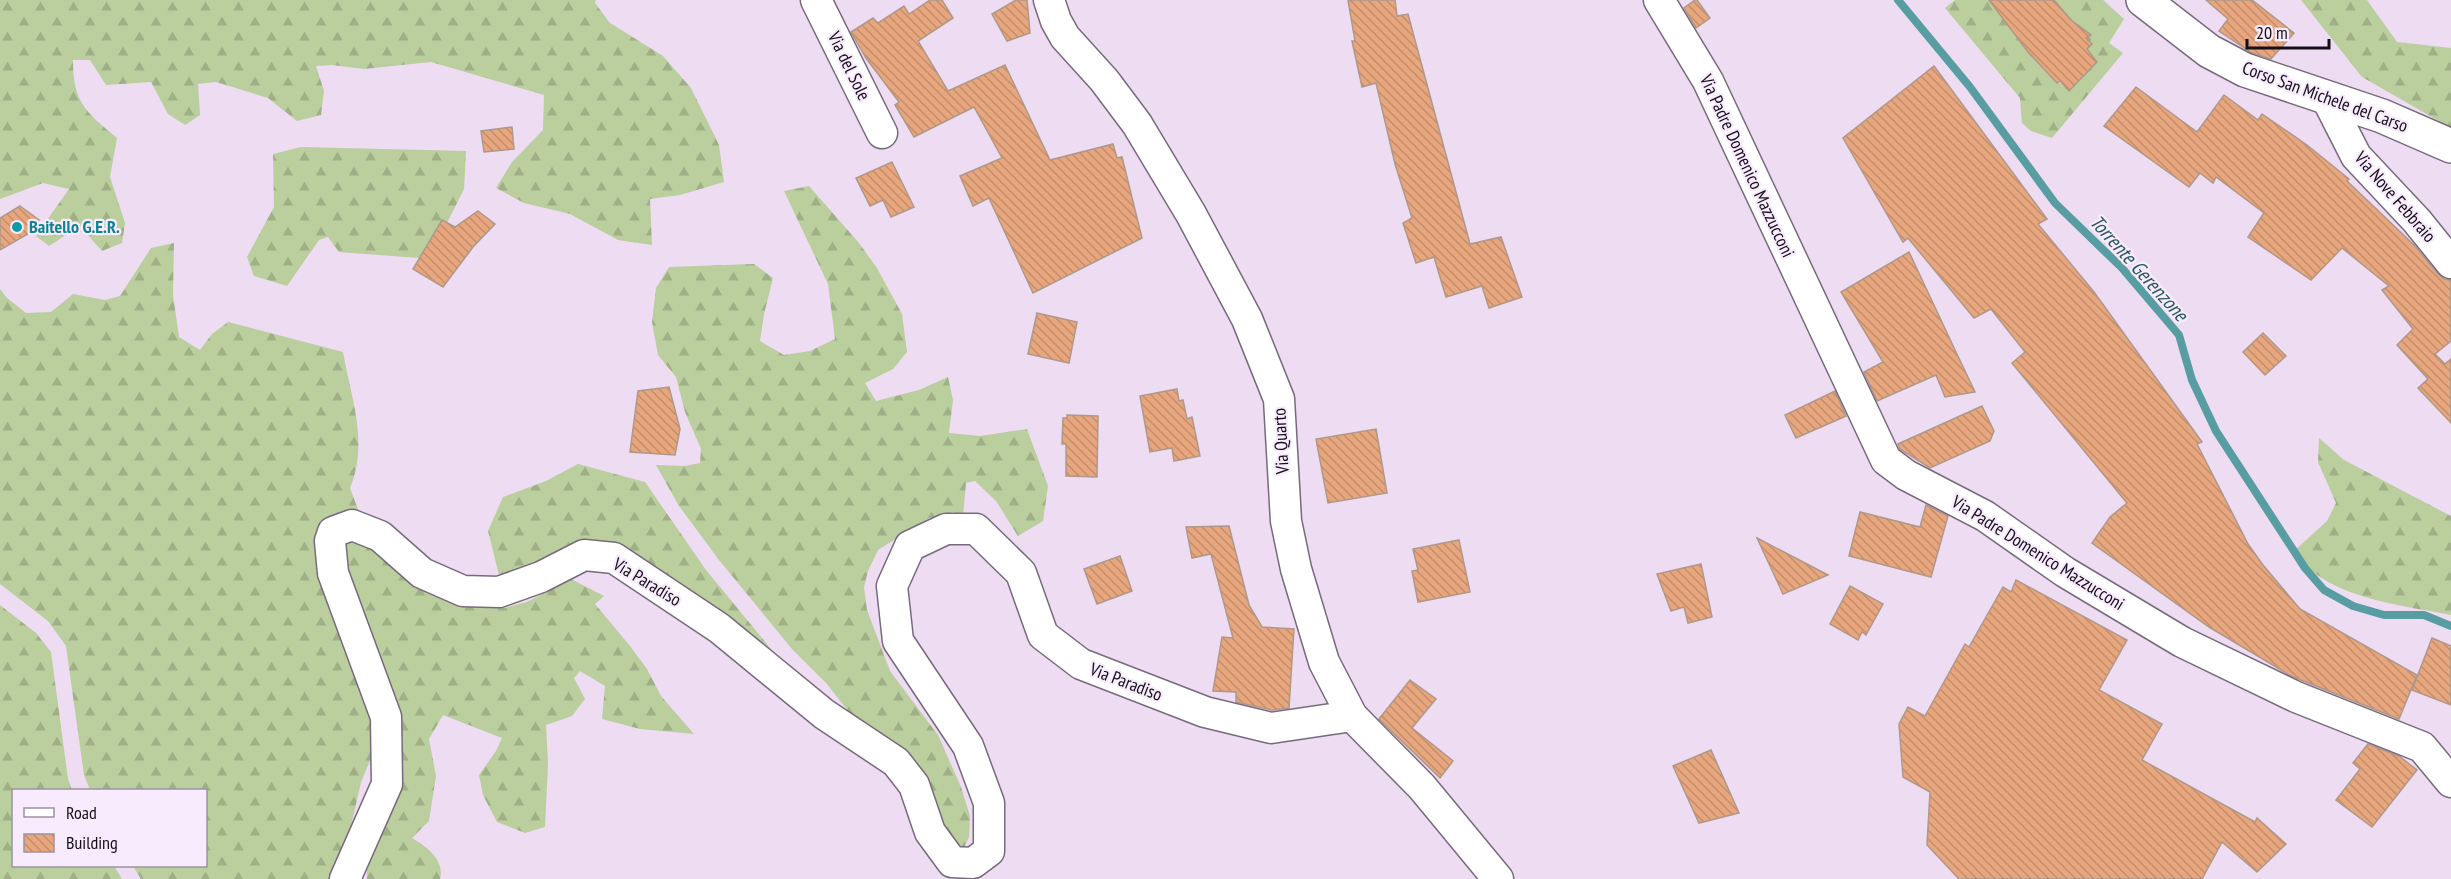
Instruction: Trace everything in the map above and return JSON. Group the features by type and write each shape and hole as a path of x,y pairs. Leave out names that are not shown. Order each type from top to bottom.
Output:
{"main road":[{"name":"Corso San Michele del Carso","path":"2143,0 2209,51 2245,70 2397,122 2451,146"}],"street":[{"name":"Via del Sole","path":"816,0 882,133"},
{"name":"Via Quarto","path":"1049,0 1065,38 1104,80 1137,124 1191,214 1246,319 1279,399 1286,521 1296,569 1324,662 1352,716 1422,787 1498,879"},
{"name":"Via Padre Domenico Mazzucconi","path":"1659,0 1708,81 1886,460 1906,475 1985,516 2066,572 2182,642 2296,697 2421,747 2451,782"},
{"name":"Via Nove Febbraio","path":"2326,97 2356,156 2417,221 2451,262"},
{"name":"Via Paradiso","path":"345,879 387,784 386,717 333,573 330,540 333,532 352,525 380,536 422,573 464,591 500,592 541,577 584,555 614,558 719,628 824,714 896,762 914,785 930,832 952,862 973,863 989,851"},
{"name":"Via Paradiso","path":"980,879 989,851 989,803 968,746 898,640 892,586 910,546 946,529 976,530 1021,573 1042,635 1081,664 1205,712 1271,728 1352,716"}],"green space":[{"path":"0,0 596,0 595,3 610,23 663,56 691,88 719,145 724,182 680,195 650,199 652,245 618,240 570,214 524,203 496,188 512,162 543,130 544,95 431,62 364,69 332,65 316,66 324,91 321,115 297,121 268,98 216,82 198,84 200,115 185,125 168,114 151,82 106,85 90,60 73,60 76,87 83,105 117,138 110,177 125,223 122,243 102,251 85,232 72,231 49,246 36,236 69,189 43,183 0,199"},
{"path":"1955,0 2012,0 2045,70 2069,91 2097,61 2087,49 2092,44 2086,38 2088,36 2050,0 2103,0 2124,19 2109,43 2123,53 2052,138 2031,131 2022,123 2020,98 1945,8"},
{"path":"2301,0 2367,0 2397,42 2451,48 2451,128 2362,77"},
{"path":"301,147 466,151 464,189 447,223 442,220 419,258 339,252 328,237 319,240 287,286 254,276 247,257 274,207 273,154"},
{"path":"809,186 859,243 877,268 902,314 907,352 893,369 865,383 876,401 919,390 948,377 953,400 949,433 980,436 1027,429 1048,486 1043,521 1018,536 996,501 975,481 966,483 963,516 953,512 929,518 878,550 868,571 864,587 867,610 890,671 938,735 961,787 970,816 969,837 963,850 958,851 827,684 792,649 719,560 679,506 656,465 685,466 700,463 701,449 685,412 676,377 658,355 652,322 656,288 669,267 754,264 773,278 760,341 784,355 810,351 835,339 828,284 784,191"},
{"path":"174,243 173,295 179,337 200,350 212,334 228,322 343,352 357,420 358,437 358,454 350,488 360,515 326,522 377,744 361,782 352,822 351,879 141,879 134,867 207,867 207,789 90,789 84,775 66,646 48,621 0,584 0,289 7,298 26,313 51,312 73,294 105,300 120,296 151,248"},
{"path":"2319,438 2344,460 2451,516 2451,615 2387,603 2345,590 2308,568 2293,552 2327,521 2336,503 2318,462"},
{"path":"578,464 645,482 706,570 780,660 618,551 500,579 488,531 503,497 546,481"},
{"path":"346,532 451,602 477,608 504,608 527,602 571,579 604,596 595,604 647,669 661,696 694,734 640,729 602,719 605,686 580,671 574,678 585,699 572,716 546,725 548,764 545,827 525,833 497,822 483,795 479,775 502,738 443,715 429,739 436,776 429,821 412,838 434,855 440,866 440,879 367,879 367,848 386,768 344,577"},
{"path":"0,605 36,633 51,652 68,779 72,789 12,789 12,867 115,867 122,879 0,879"}],"building":[{"path":"930,0 942,0 953,18 918,41 948,91 1005,65 1050,160 1113,144 1117,158 1122,157 1142,238 1033,293 989,198 973,206 960,176 1002,158 974,107 914,137 895,105 899,102 866,58 851,32 873,18 878,23 904,6 909,14"},
{"path":"1016,0 1027,0 1030,33 1007,41 992,14"},
{"path":"1348,0 1395,0 1397,16 1408,14 1470,244 1501,237 1522,297 1489,308 1482,286 1446,297 1434,257 1416,263 1403,223 1412,218 1395,164 1376,83 1362,87 1352,41 1355,41"},
{"path":"1695,0 1710,18 1696,28 1684,8"},
{"path":"1989,0 2054,0 2071,20 2091,35 2086,38 2092,44 2087,49 2097,62 2069,91 2060,81 2057,83 2028,52"},
{"path":"2206,0 2252,0 2294,33 2271,59 2252,53 2219,31 2228,19"},
{"path":"1934,66 2047,219 2038,224 2094,292 2202,442 2197,444 2248,544 2263,565 2300,609 2417,675 2399,719 2291,676 2209,627 2092,543 2110,517 2127,503 2012,363 2025,352 1991,309 1974,318 1908,238 1903,242 1843,138"},
{"path":"2136,87 2197,132 2224,95 2258,120 2262,114 2307,145 2349,179 2347,181 2414,245 2438,274 2444,279 2451,280 2451,341 2435,354 2445,364 2451,359 2451,423 2418,388 2428,379 2397,345 2413,329 2382,290 2389,286 2342,248 2311,280 2248,237 2264,213 2216,177 2213,183 2200,173 2189,187 2104,126"},
{"path":"512,127 514,149 484,152 481,131"},
{"path":"892,162 914,207 891,217 883,200 870,206 856,178"},
{"name":"Baitello G.E.R.","path":"20,206 39,220 28,234 0,250 0,218"},
{"path":"478,211 495,224 473,247 443,287 413,269 442,220 455,227"},
{"path":"1909,252 1975,392 1945,397 1936,375 1877,401 1864,372 1883,362 1841,292"},
{"path":"1037,313 1077,322 1069,363 1028,354"},
{"path":"2263,333 2286,356 2265,375 2243,352"},
{"path":"669,387 680,429 675,455 630,452 638,391"},
{"path":"1177,389 1179,401 1183,400 1187,419 1192,417 1200,456 1174,461 1172,448 1150,452 1140,396"},
{"path":"1835,391 1846,416 1796,438 1785,415"},
{"path":"1982,406 1994,431 1990,441 1930,468 1900,449 1898,444"},
{"path":"1067,415 1098,416 1097,477 1066,476 1066,444 1062,444 1063,418 1067,418"},
{"path":"1376,429 1387,493 1328,503 1316,439"},
{"path":"1926,505 1948,516 1931,577 1849,556 1860,512 1920,527"},
{"path":"1229,526 1249,605 1262,627 1294,629 1289,708 1272,710 1236,702 1236,692 1213,691 1222,637 1233,638 1211,554 1192,558 1186,527"},
{"path":"1757,538 1828,575 1783,594"},
{"path":"1459,540 1470,592 1418,602 1412,571 1418,570 1413,549"},
{"path":"1120,556 1132,591 1097,604 1084,569"},
{"path":"1701,564 1712,617 1688,623 1684,607 1671,611 1657,574"},
{"path":"2016,580 2127,640 2099,690 2162,724 2142,760 2255,822 2257,818 2286,844 2257,872 2222,842 2202,879 1959,879 1927,845 1930,792 1903,777 1899,724 1908,707 1925,716 1965,644 1969,647 2003,587 2011,592"},
{"path":"1850,586 1883,604 1866,635 1862,632 1858,640 1830,624"},
{"path":"2432,638 2451,646 2451,705 2412,690"},
{"path":"1410,680 1436,699 1412,728 1453,761 1440,778 1379,719"},
{"path":"2368,744 2399,756 2417,770 2372,827 2336,800 2360,769 2353,763"},
{"path":"1711,750 1739,813 1699,823 1673,766"}],"waterway":[{"name":"Torrente Gerenzone","path":"1898,0 1970,87 2055,203 2122,268 2179,335 2192,380 2216,431 2305,568 2324,590 2353,606 2384,615 2424,615 2451,626"}],"place":[{"name":"Baitello G.E.R.","path":"17,227"}]}
